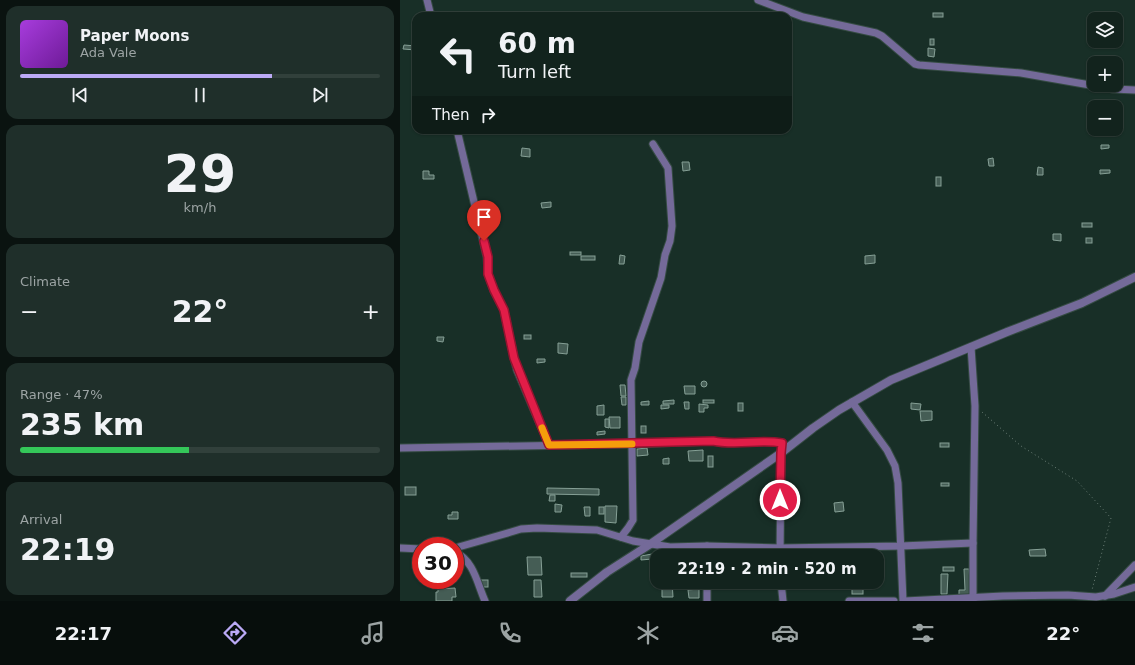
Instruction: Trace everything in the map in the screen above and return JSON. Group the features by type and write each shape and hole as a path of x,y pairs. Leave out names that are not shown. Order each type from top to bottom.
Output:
{"street":[{"path":"427,0 430,12"},
{"path":"758,0 790,12"},
{"path":"792,13 803,17 876,33 882,36 919,66 1021,73 1113,89 1135,90"},
{"path":"458,134 488,257 488,274 504,310 518,370 549,445"},
{"path":"621,537 633,520 631,380 635,368 639,342 661,278 672,226 668,168 653,144"},
{"path":"570,601 607,572 649,545 781,453 813,428 852,402 891,380 1082,303 1135,276"},
{"path":"971,347 975,406 973,600"},
{"path":"852,402 887,450 895,466 898,483 900,546 904,601 973,600 1068,595 1105,596 1135,587"},
{"path":"400,448 713,441 727,443 769,441 782,443 780,548"},
{"path":"464,544 522,529 537,528 597,530 649,545 670,547 707,546 780,548 973,543"},
{"path":"400,548 412,549"},
{"path":"464,557 471,565 485,601"},
{"path":"1105,596 1135,565"},
{"path":"707,589 707,601"},
{"path":"782,589 783,601"},
{"path":"849,601 894,601"}],"path":[{"path":"975,406 1021,446 1077,481 1111,518 1091,596"}],"building":[{"path":"933,13 943,13 943,17 933,17"},
{"path":"930,39 934,39 934,45 930,45"},
{"path":"404,45 412,46 412,50 403,49"},
{"path":"928,48 935,49 934,57 928,56"},
{"path":"1101,145 1109,145 1109,148 1101,149"},
{"path":"522,148 530,149 530,157 521,156"},
{"path":"993,158 994,166 989,166 988,159"},
{"path":"682,162 689,162 690,170 683,171"},
{"path":"1038,167 1043,168 1043,175 1037,175"},
{"path":"1100,170 1110,170 1110,173 1100,174"},
{"path":"423,171 429,171 429,175 434,175 434,179 423,179"},
{"path":"936,177 941,177 941,186 936,186"},
{"path":"551,202 551,207 542,208 541,203"},
{"path":"1082,223 1092,223 1092,227 1082,227"},
{"path":"1053,234 1061,234 1061,241 1053,240"},
{"path":"1086,238 1092,238 1092,243 1086,243"},
{"path":"570,252 581,252 581,255 570,255"},
{"path":"620,255 625,256 624,264 619,264"},
{"path":"875,255 875,263 865,264 865,256"},
{"path":"581,256 595,256 595,260 581,260"},
{"path":"524,335 531,335 531,339 524,339"},
{"path":"437,337 444,337 443,342 437,341"},
{"path":"558,343 568,344 567,354 558,353"},
{"path":"537,359 545,359 545,362 537,363"},
{"path":"704,381 707,384 704,387 701,384"},
{"path":"620,385 625,385 626,396 621,396"},
{"path":"684,386 695,386 695,394 685,394"},
{"path":"621,397 626,397 626,405 622,405"},
{"path":"674,400 674,404 663,404 663,401"},
{"path":"703,400 714,400 714,403 703,403"},
{"path":"649,401 649,405 641,405 641,402"},
{"path":"684,402 689,402 689,409 685,409"},
{"path":"738,403 743,403 743,411 738,411"},
{"path":"911,403 921,404 920,410 911,409"},
{"path":"699,404 708,405 708,408 704,408 704,412 699,412"},
{"path":"604,405 604,415 597,415 597,406"},
{"path":"661,405 669,405 669,408 661,409"},
{"path":"920,411 932,411 932,420 921,421"},
{"path":"609,417 620,417 620,428 610,428"},
{"path":"605,419 609,419 609,428 605,427"},
{"path":"641,426 646,426 646,433 641,433"},
{"path":"605,431 605,434 597,435 597,432"},
{"path":"940,443 949,443 949,447 940,447"},
{"path":"647,448 648,455 637,456 637,449"},
{"path":"703,450 703,461 689,461 688,451"},
{"path":"708,456 713,456 713,467 708,467"},
{"path":"669,458 669,464 663,464 663,459"},
{"path":"941,483 949,483 949,486 941,486"},
{"path":"405,487 416,487 416,495 405,495"},
{"path":"547,488 599,489 599,495 547,494"},
{"path":"550,495 555,495 555,501 549,501"},
{"path":"843,502 844,511 835,512 834,503"},
{"path":"555,504 562,505 561,512 555,512"},
{"path":"605,506 617,506 616,523 605,522"},
{"path":"584,507 590,507 590,516 585,516"},
{"path":"599,507 604,507 604,514 599,514"},
{"path":"452,512 458,512 458,519 448,519 448,515 452,515"},
{"path":"1045,549 1046,556 1030,556 1029,550"},
{"path":"650,554 650,559 641,560 641,556"},
{"path":"527,557 541,557 542,575 528,575"},
{"path":"943,567 954,567 954,571 943,571"},
{"path":"964,569 969,569 971,595 959,596 959,590 965,590"},
{"path":"571,573 587,573 587,577 571,577"},
{"path":"941,574 948,574 947,594 941,594"},
{"path":"479,580 488,580 488,587 479,587"},
{"path":"534,580 541,580 542,597 534,597"},
{"path":"438,589 455,589 456,597 452,597 452,601 436,601 436,592 438,592"},
{"path":"662,589 672,589 673,597 662,597"},
{"path":"699,589 699,598 689,598 688,590"},
{"path":"852,589 863,589 863,594 852,594"}],"slow traffic":[{"path":"542,428 549,445 632,444"}],"route":[{"path":"484,241 488,257 488,274 504,310 514,358 549,445 713,441 727,443 769,441 782,443 780,500"}]}
